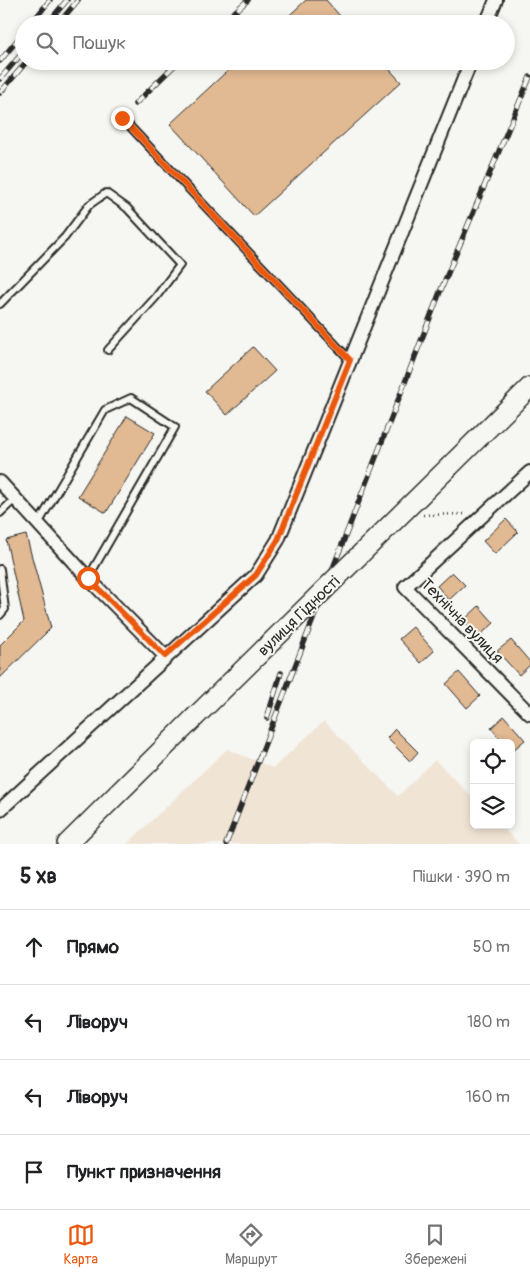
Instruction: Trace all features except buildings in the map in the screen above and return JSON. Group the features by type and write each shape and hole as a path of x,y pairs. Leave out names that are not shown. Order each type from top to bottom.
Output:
{"main road":[{"name":"вулиця Гідності","path":"67,844 530,387"}],"street":[{"path":"490,15 496,0"},
{"path":"0,810 165,656 256,575 273,547 467,70"},
{"name":"Технічна вулиця","path":"530,472 405,587 530,714"},
{"path":"0,482 88,578 165,656"}],"lane":[{"path":"122,118 350,360"},
{"path":"0,304 66,237 89,206 106,193 127,208 180,265 156,297 108,350"},
{"path":"38,524 105,410 130,398 175,427 88,578"},
{"path":"0,513 15,499"},
{"path":"0,569 5,609 0,615"}],"path":[{"path":"423,515 470,513 482,517"}],"shaded area":[{"path":"324,721 398,796 435,760 470,795 470,829 504,829 519,844 127,844 227,749 273,768"}],"railway":[{"path":"38,15 50,0"},
{"path":"54,15 67,0"},
{"path":"66,15 78,0"},
{"path":"231,15 248,0"},
{"path":"0,61 15,43"},
{"path":"0,79 15,62"},
{"path":"0,93 19,70"},
{"path":"135,104 170,70"},
{"path":"226,844 440,292 530,77"},
{"path":"267,718 281,673"}],"route":[{"path":"88,578 165,656 256,575 278,540 350,360 122,118"}]}
